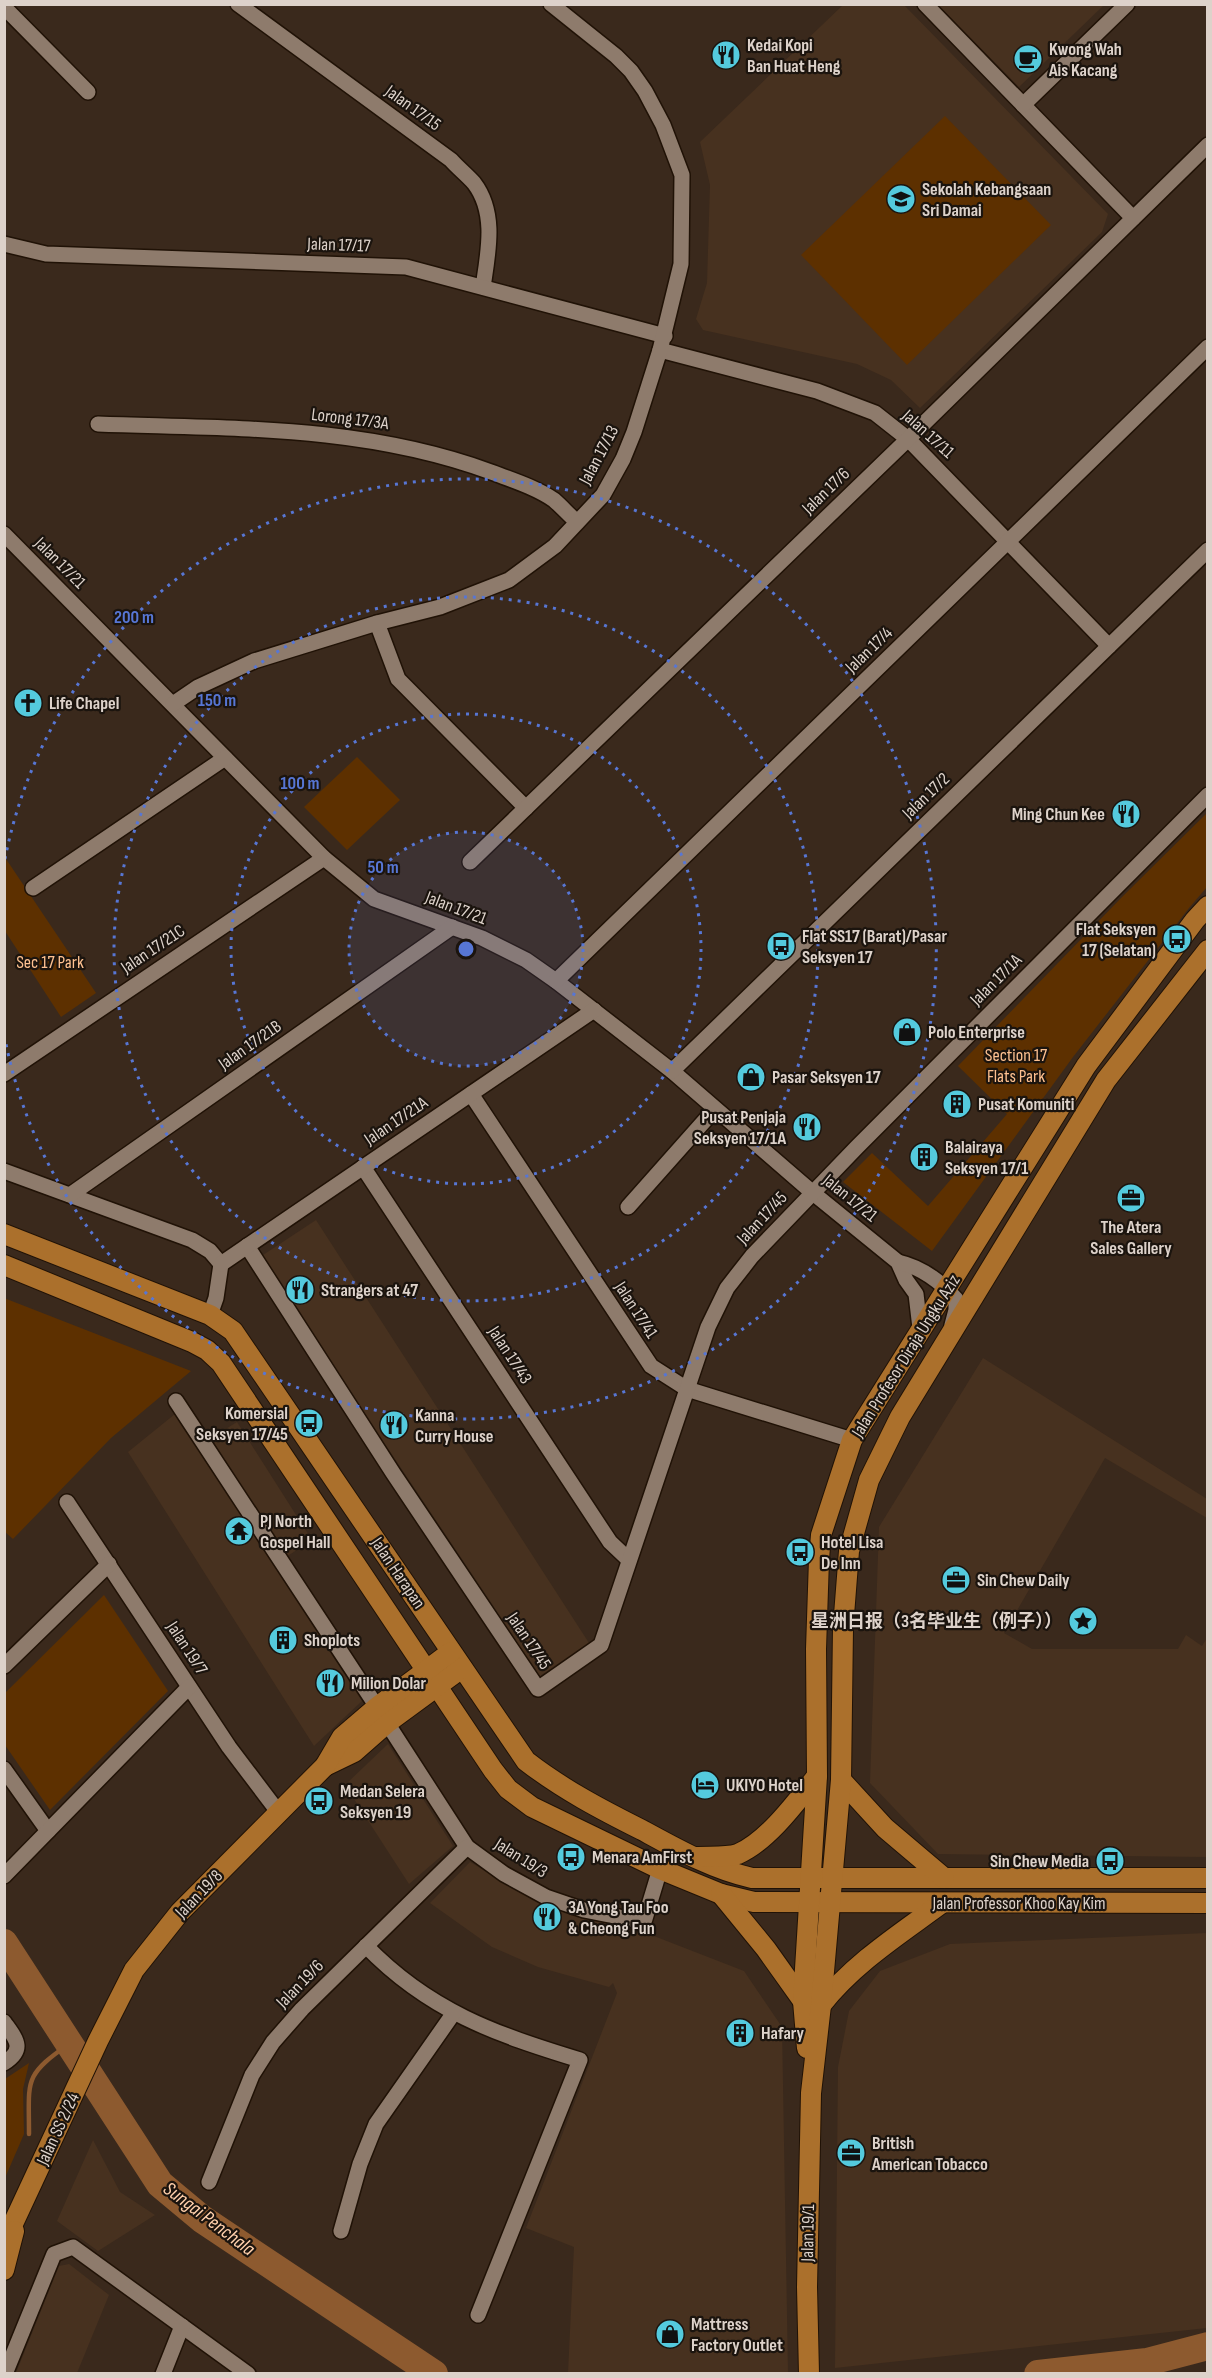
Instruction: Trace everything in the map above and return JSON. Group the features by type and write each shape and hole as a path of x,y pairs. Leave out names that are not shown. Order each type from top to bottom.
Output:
{"main road":[{"name":"Jalan Profesor Diraja Ungku Aziz","path":"809,1902 817,1776 816,1649 821,1536 852,1440 1086,1066 1208,906"},
{"name":"Jalan Profesor Diraja Ungku Aziz","path":"830,1902 841,1780 843,1628 849,1551 869,1480 883,1448 947,1339 1106,1080 1208,950"},
{"name":"Jalan Harapan","path":"4,1234 210,1315 233,1331 526,1761 547,1778 693,1857 728,1873 752,1878 810,1878"},
{"name":"Jalan Harapan","path":"4,1265 192,1342 207,1350 221,1363 508,1789 532,1807 660,1869 721,1894 754,1902 809,1902"},
{"name":"Jalan 19/8","path":"97,2044 134,1970 180,1911 325,1766 354,1752 382,1715 457,1660"},
{"path":"693,1857 736,1854 747,1848 776,1825 817,1776"},
{"path":"841,1780 885,1828 944,1878"},
{"name":"Jalan Professor Khoo Kay Kim","path":"810,1878 1208,1878"},
{"path":"721,1894 812,2003 837,1985 864,1960 942,1902"},
{"name":"Jalan Professor Khoo Kay Kim","path":"809,1902 1208,1903"},
{"name":"Jalan 19/1","path":"809,1902 812,2003 807,2287 809,2365"},
{"name":"Jalan 19/1","path":"812,2003 830,1902"},
{"name":"Jalan SS 2/24","path":"4,2243 97,2044"},
{"name":"Jalan SS 2/24","path":"4,2270 18,2217"}],"street":[{"name":"Jalan 17/15","path":"238,4 451,160 475,184 487,212 490,244 483,287"},
{"name":"Jalan 17/13","path":"173,704 198,687 254,661 377,623 440,607 509,580 555,546 603,495 623,459 634,432 662,343 681,264 682,175 663,125 631,71 616,56 551,4"},
{"path":"925,4 1133,218"},
{"path":"1023,105 1127,4"},
{"path":"4,7 88,92"},
{"name":"Jalan 17/6","path":"470,862 908,439 1208,145"},
{"name":"Jalan 17/17","path":"4,244 46,254 406,267 483,287 662,343"},
{"name":"Jalan 17/11","path":"662,343 817,391 875,413 908,439 1109,646"},
{"name":"Jalan 17/4","path":"556,981 1208,347"},
{"name":"Lorong 17/3A","path":"98,424 272,430 345,436 411,447 464,462 530,487 553,500 577,522"},
{"name":"Jalan 17/21","path":"4,534 324,858 374,899 482,938 526,960 672,1071 813,1193 898,1262 915,1266 947,1289"},
{"name":"Jalan 17/2","path":"672,1071 1208,550"},
{"path":"377,623 398,679 526,808"},
{"path":"33,888 225,758"},
{"name":"Jalan 17/1A","path":"813,1193 1208,795"},
{"name":"Jalan 17/21C","path":"4,1074 324,858"},
{"name":"Jalan 17/21B","path":"70,1195 452,927"},
{"name":"Jalan 17/21A","path":"221,1264 594,1010"},
{"name":"Jalan 17/41","path":"471,1094 651,1366 687,1389 852,1440"},
{"path":"628,1207 715,1109"},
{"name":"Jalan 17/43","path":"363,1167 610,1542 630,1560"},
{"path":"4,1171 192,1240 210,1251 221,1264 216,1298 210,1315"},
{"name":"Jalan 17/45","path":"247,1246 393,1473 538,1689 601,1646 708,1327 727,1288 752,1256 813,1193"},
{"name":"Jalan 17/21","path":"898,1262 906,1280 916,1294 920,1328"},
{"path":"947,1289 956,1299 956,1310 947,1339"},
{"name":"Jalan 19/3","path":"176,1401 466,1847 504,1874 546,1897 584,1910 644,1922 660,1869"},
{"name":"Jalan 19/7","path":"67,1502 229,1748 279,1813"},
{"path":"4,1666 109,1564"},
{"path":"4,1876 189,1687"},
{"path":"4,1769 48,1831"},
{"name":"Jalan 19/6","path":"209,2182 252,2075 273,2042 302,2009 466,1847"},
{"path":"366,1946 402,1979 453,2014 516,2039 580,2060 478,2314"},
{"path":"341,2231 360,2164 376,2124 453,2014"},
{"path":"4,2022 17,2040 18,2049 12,2058 4,2063"},
{"path":"5,2373 54,2254 73,2247 248,2373"},
{"path":"163,2373 182,2326"}],"shaded area":[{"name":"Sekolah Kebangsaan Sri Damai","path":"843,5 904,5 1108,214 1102,232 920,408 891,380 857,364 703,330 696,319 707,283 710,185 700,142"},
{"path":"938,5 1104,5 1019,87"},
{"path":"316,1220 589,1643 540,1676 260,1257"},
{"name":"Sin Chew Daily","path":"983,1358 1207,1499 1207,1518 1105,1458 1004,1633 1032,1649 1178,1649 1186,1635 1202,1646 1207,1638 1207,1857 938,1854 870,1783 879,1527"},
{"path":"175,1414 362,1701 314,1746 128,1452"},
{"path":"237,1422 312,1540 286,1557 211,1438"},
{"path":"388,1744 453,1846 409,1884 345,1785"},
{"path":"470,1862 519,1891 564,1912 591,1920 623,1924 744,1971 782,2027 788,2373 568,2373 574,2247 526,2228 617,1993 613,1983 609,1987 538,1967 492,1947 430,1903"},
{"path":"1207,1933 1207,2328 835,2368 838,2067 849,2011 880,1971 950,1944"},
{"path":"93,2140 120,2192 155,2215 98,2251 57,2221"},
{"path":"69,2264 109,2295 77,2373 16,2373 59,2266"}],"green space":[{"path":"945,116 1051,225 907,365 801,255"},
{"path":"357,757 400,800 347,850 304,807"},
{"name":"Section 17 Flats Park","path":"1207,813 1207,887 1073,1057 932,1251 843,1182 872,1153 928,1206 1007,1114 958,1066"},
{"name":"Sec 17 Park","path":"4,856 96,993 61,1017 5,931"},
{"path":"4,1298 191,1371 111,1438 13,1539 4,1531"},
{"path":"104,1595 168,1691 50,1810 5,1745 5,1693"},
{"path":"29,2063 23,2089 24,2134 5,2178 5,2079"}],"waterway":[{"name":"Sungai Penchala","path":"4,1943 160,2184 202,2219 434,2374"},
{"path":"29,2134 29,2102 32,2081 43,2064 69,2044"},
{"name":"Sungai Penchala","path":"1038,2374 1147,2362 1208,2346"}],"place":[{"name":"Kedai Kopi Ban Huat Heng","path":"726,55"},
{"name":"Kwong Wah Ais Kacang","path":"1028,59"},
{"name":"Sekolah Kebangsaan Sri Damai","path":"901,199"},
{"name":"Life Chapel","path":"28,703"},
{"name":"Ming Chun Kee","path":"1126,814"},
{"name":"Flat Seksyen 17 (Selatan)","path":"1177,939"},
{"name":"Flat SS17 (Barat)/Pasar Seksyen 17","path":"781,946"},
{"name":"Polo Enterprise","path":"907,1032"},
{"name":"Pasar Seksyen 17","path":"751,1077"},
{"name":"Pusat Komuniti","path":"957,1104"},
{"name":"Pusat Penjaja Seksyen 17/1A","path":"807,1127"},
{"name":"Balairaya Seksyen 17/1","path":"924,1157"},
{"name":"The Atera Sales Gallery","path":"1131,1198"},
{"name":"Strangers at 47","path":"300,1290"},
{"name":"Komersial Seksyen 17/45","path":"309,1423"},
{"name":"Kanna Curry House","path":"394,1425"},
{"name":"PJ North Gospel Hall","path":"239,1531"},
{"name":"Hotel Lisa De Inn","path":"800,1552"},
{"name":"Sin Chew Daily","path":"956,1580"},
{"name":"星洲日报（3名毕业生（例子））","path":"1083,1621"},
{"name":"Shoplots","path":"283,1640"},
{"name":"Milion Dolar","path":"330,1683"},
{"name":"UKIYO Hotel","path":"705,1785"},
{"name":"Medan Selera Seksyen 19","path":"319,1801"},
{"name":"Menara AmFirst","path":"571,1857"},
{"name":"Sin Chew Media","path":"1110,1861"},
{"name":"3A Yong Tau Foo & Cheong Fun","path":"547,1917"},
{"name":"Hafary","path":"740,2033"},
{"name":"British American Tobacco","path":"851,2153"},
{"name":"Mattress Factory Outlet","path":"670,2334"}]}
